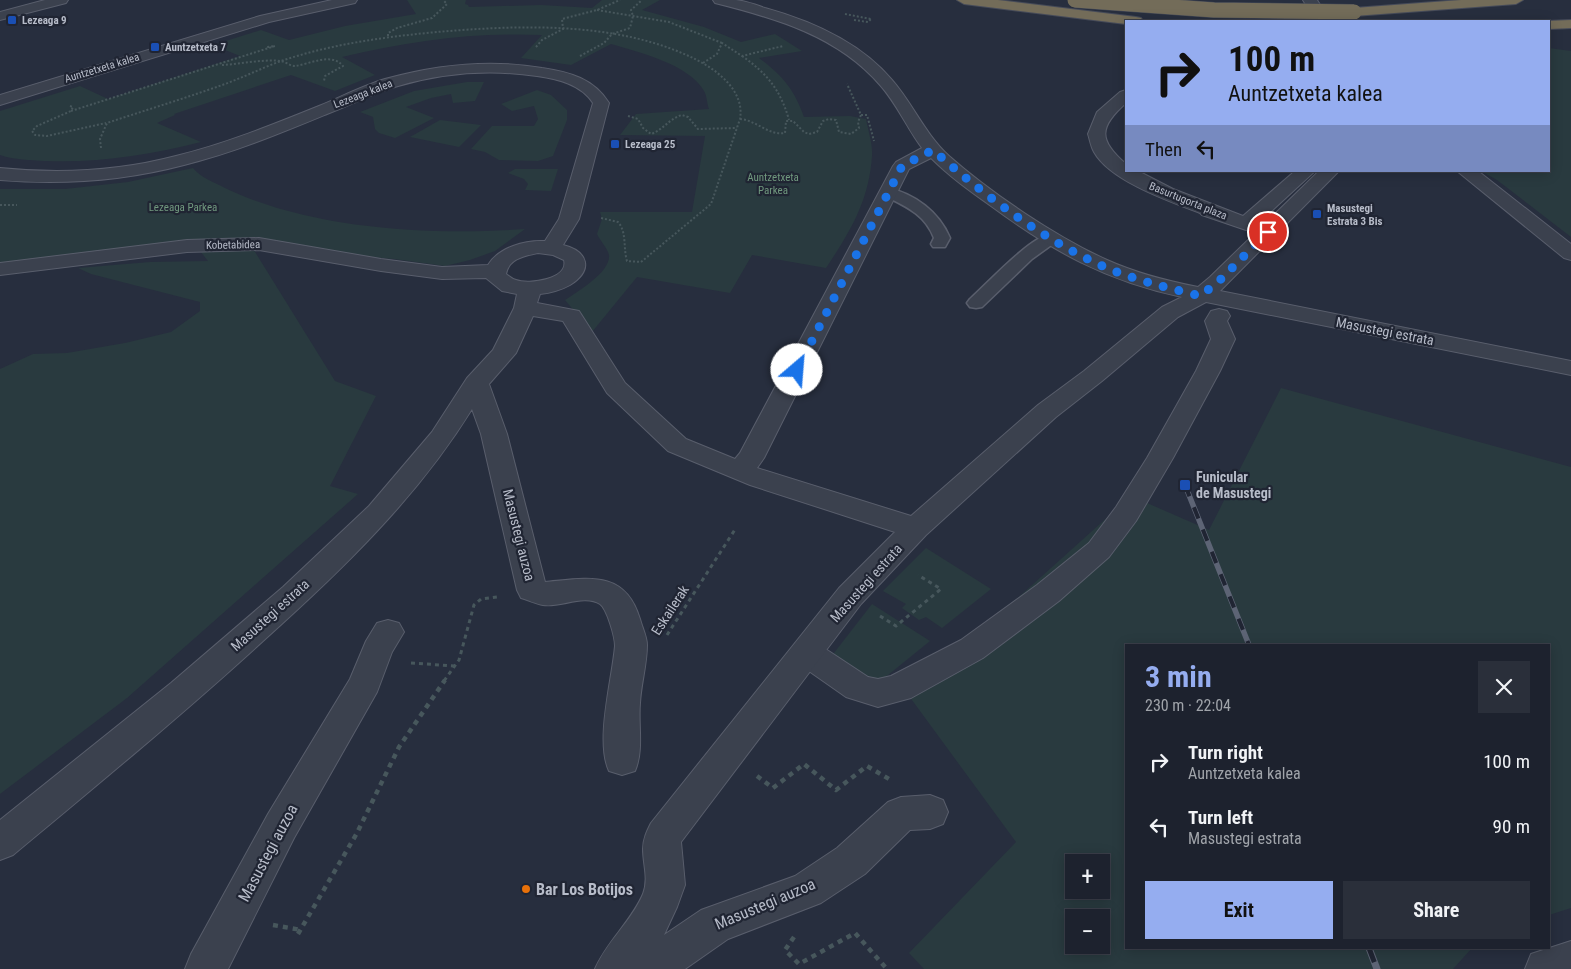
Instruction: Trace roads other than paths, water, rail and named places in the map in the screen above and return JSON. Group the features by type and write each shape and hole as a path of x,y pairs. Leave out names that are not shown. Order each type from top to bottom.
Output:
{"highway":[{"path":"964,0 1127,20"},
{"path":"1075,0 1215,11 1354,12 1516,0"},
{"path":"1550,25 1571,24"}],"street":[{"path":"0,16 61,0"},
{"name":"Auntzetxeta kalea","path":"0,100 238,27 350,0"},
{"path":"720,0 767,12 805,26 827,37 861,59 885,82 933,150 964,177 1050,238 1099,265 1209,306 1222,339 1208,371 1152,472 1126,514 1099,550 1048,593 972,649 899,688 878,693 858,687 807,653"},
{"path":"1310,0 1322,20"},
{"name":"Lezeaga kalea","path":"0,174 26,177 78,175 159,166 230,145 389,83 430,74 469,69 505,68 535,71 573,80 598,96 601,103 569,219 550,247"},
{"name":"Basurtugorta plaza","path":"1125,96 1106,109 1097,122 1095,134 1110,160 1125,171"},
{"path":"739,471 751,458 902,166 933,150"},
{"name":"Basurtugorta plaza","path":"1126,172 1167,194 1211,210 1209,212 1246,224 1305,172"},
{"name":"Masustegi estrata","path":"1209,306 1218,282 1329,172"},
{"path":"1467,172 1571,254"},
{"name":"Kobetabidea","path":"0,268 187,246 259,244 381,265 442,273 472,273 495,270"},
{"path":"528,298 551,284 563,280 571,273 575,266 574,260 569,254 550,247 514,252 504,257 498,263 495,275 528,298 571,316 616,388 677,445 739,471 916,528"},
{"name":"Masustegi estrata","path":"0,843 183,693 294,595 379,513 442,438 476,383 504,353 528,298"},
{"name":"Masustegi estrata","path":"616,969 650,922 666,884 661,846 664,835 850,596 916,528 1047,411 1093,376 1170,312 1209,306 1262,306 1571,368"},
{"name":"Masustegi auzoa","path":"476,383 494,434 532,590 544,594 582,590 607,593 620,605 631,644 623,703 622,760"},
{"name":"Masustegi auzoa","path":"206,969 281,826 365,682 381,646"},
{"name":"Masustegi auzoa","path":"649,969 715,924 806,890 851,861 901,814 930,812"},
{"path":"1546,969 1571,962"}],"lane":[{"path":"888,192 926,211 938,226 942,238 939,244"},
{"path":"976,303 1026,256 1050,238"}],"railway":[{"path":"1185,485 1249,644"},
{"path":"1369,949 1377,969"}],"place":[{"name":"Lezeaga 9","path":"12,20"},
{"name":"Auntzetxeta 7","path":"155,47"},
{"name":"Lezeaga 25","path":"615,144"},
{"name":"Masustegi Estrata 3 Bis","path":"1317,214"},
{"name":"Funicular de Masustegi","path":"1185,485"},
{"name":"Bar Los Botijos","path":"526,889"}],"park label":[{"name":"Auntzetxeta Parkea","path":"773,183"},
{"name":"Lezeaga Parkea","path":"183,207"}]}
